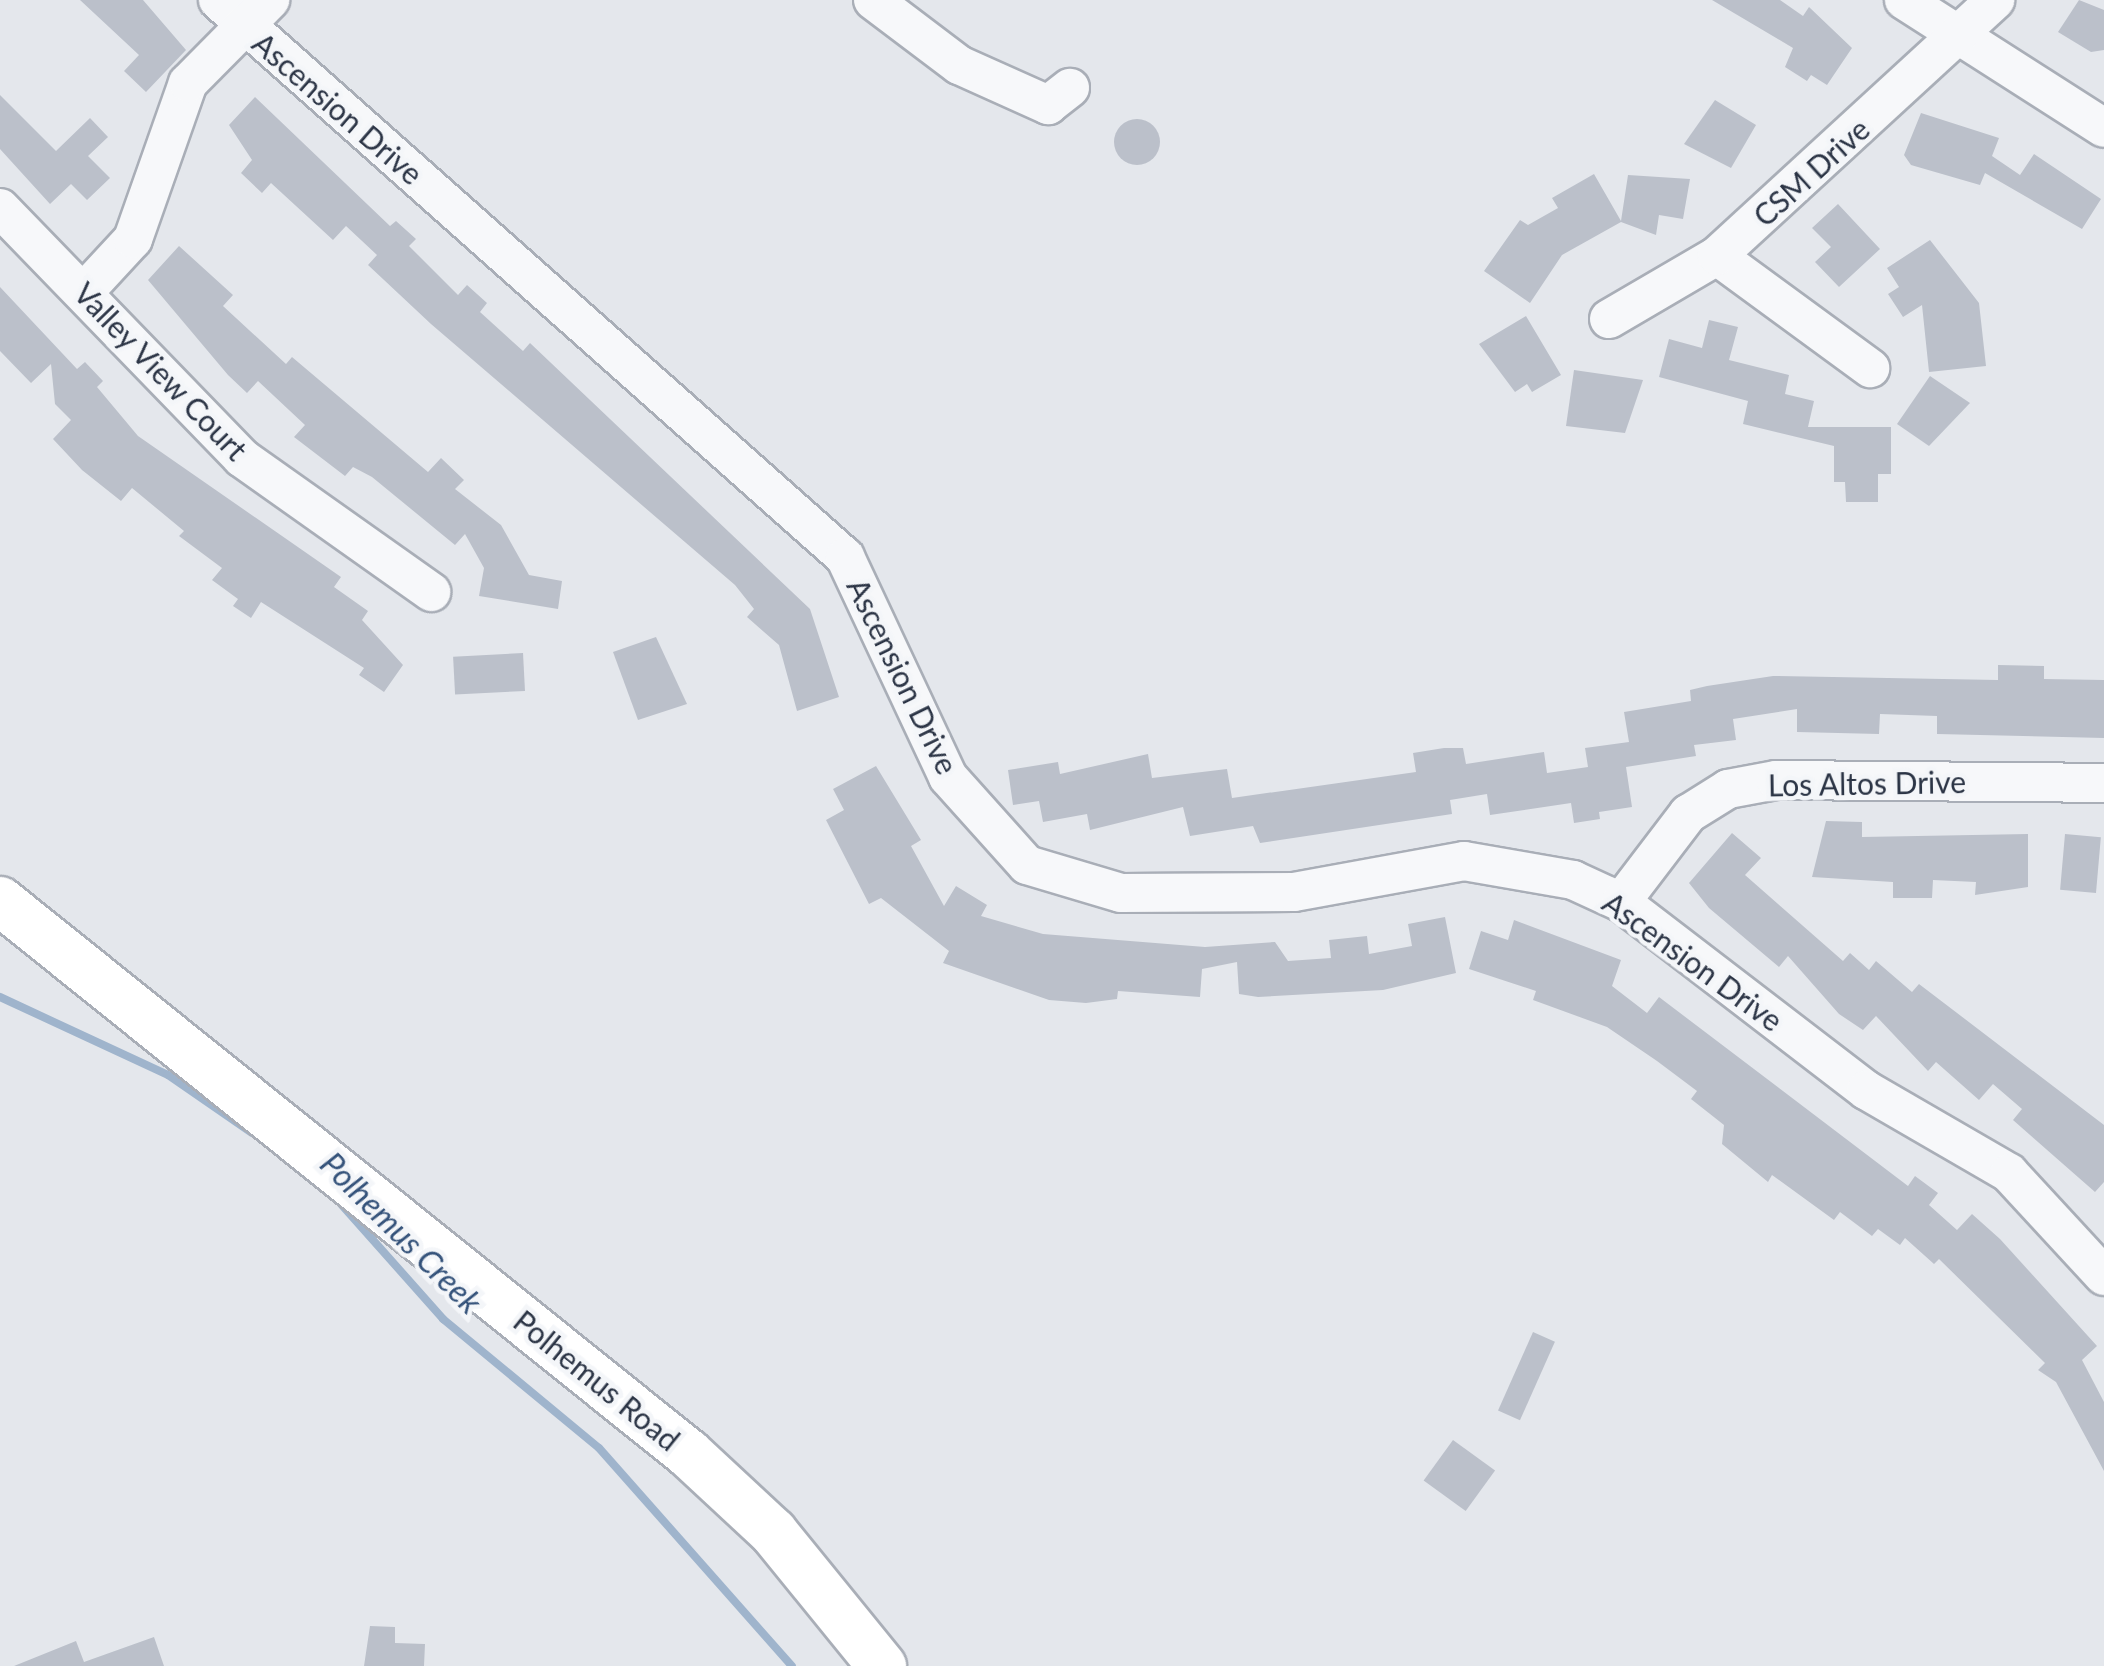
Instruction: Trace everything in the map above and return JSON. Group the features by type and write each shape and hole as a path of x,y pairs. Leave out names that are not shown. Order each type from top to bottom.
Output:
{"main road":[{"name":"Polhemus Road","path":"0,902 704,1467 773,1532 882,1666"}],"street":[{"path":"873,0 959,65 1048,105 1070,88"},
{"path":"1904,0 2104,128"},
{"name":"CSM Drive","path":"1609,319 1717,256 1961,36 1995,0"},
{"path":"84,292 133,239 188,83 243,8"},
{"name":"Ascension Drive","path":"243,8 845,557 948,777 1027,865 1121,892 1294,892 1464,860 1538,870 1621,902 1866,1090 2009,1173 2104,1276"},
{"name":"Valley View Court","path":"0,208 242,458 431,592"},
{"path":"1717,256 1870,368"},
{"name":"Los Altos Drive","path":"1621,902 1688,814 1728,789 1776,780 2104,784"}],"building":[{"path":"80,0 143,0 186,50 146,92 124,71 139,55"},
{"path":"1712,0 1780,0 1803,16 1809,7 1852,48 1827,85 1811,75 1807,81 1785,67 1793,48"},
{"path":"2079,0 2104,10 2104,50 2091,52 2058,32"},
{"path":"0,95 56,151 90,118 108,137 88,156 110,178 87,200 71,184 50,204 0,149"},
{"path":"255,97 390,226 396,221 416,239 409,246 458,295 467,285 487,303 480,312 523,351 530,343 810,609 839,697 797,711 779,645 747,617 754,609 735,585 431,324 368,265 377,255 346,226 333,240 271,183 262,193 241,173 252,160 229,125"},
{"path":"1715,100 1756,125 1731,168 1684,144"},
{"path":"1921,113 1999,138 1992,156 2020,175 2034,154 2101,199 2082,229 1985,173 1980,185 1911,165 1904,155"},
{"path":"1137,119 1153,126 1160,142 1153,158 1137,165 1121,158 1114,142 1121,126"},
{"path":"1594,174 1621,221 1628,175 1690,179 1683,219 1659,215 1656,235 1621,222 1562,255 1530,303 1484,271 1520,220 1528,225 1558,208 1552,198"},
{"path":"1838,204 1880,249 1839,287 1815,262 1831,247 1812,228"},
{"path":"1930,240 1979,303 1986,366 1929,372 1922,305 1903,317 1888,294 1899,287 1887,268"},
{"path":"179,246 233,295 223,306 286,364 292,357 428,472 441,458 464,480 455,489 501,525 529,575 562,581 558,609 479,596 484,568 465,534 455,545 372,477 353,467 345,476 294,437 305,425 258,381 247,393 228,375 148,280"},
{"path":"0,287 77,369 85,362 103,381 97,387 138,436 341,577 334,587 368,611 362,620 403,665 384,692 359,675 364,668 261,602 251,618 233,606 238,599 212,580 222,568 179,536 184,531 132,488 121,501 82,470 53,439 71,420 55,404 51,364 31,383 0,351"},
{"path":"1526,316 1561,375 1532,392 1527,384 1515,392 1479,344"},
{"path":"1709,320 1738,327 1729,360 1789,375 1785,394 1814,401 1808,427 1891,427 1891,474 1878,474 1878,502 1846,502 1845,482 1834,482 1834,446 1743,424 1748,401 1659,377 1669,339 1702,348"},
{"path":"1574,370 1643,380 1625,433 1566,426"},
{"path":"1930,376 1970,403 1929,446 1897,424"},
{"path":"656,637 687,704 638,720 613,652"},
{"path":"523,653 525,691 455,695 453,657"},
{"path":"1998,665 2044,666 2044,679 2104,680 2104,738 1937,734 1937,716 1880,714 1879,734 1797,732 1797,709 1733,719 1736,740 1694,745 1696,756 1626,767 1632,807 1599,812 1600,819 1574,823 1571,803 1490,815 1487,794 1450,800 1452,814 1260,843 1253,826 1190,836 1183,807 1090,830 1087,814 1043,822 1039,801 1013,805 1008,770 1058,762 1060,774 1148,754 1152,778 1227,769 1232,798 1416,772 1413,753 1444,748 1463,748 1466,764 1544,752 1547,773 1588,767 1585,748 1629,742 1624,712 1691,701 1690,690 1773,676 1998,680"},
{"path":"876,766 921,840 911,846 944,906 956,886 987,905 981,916 1043,934 1205,947 1275,942 1288,961 1331,958 1329,940 1367,936 1369,954 1412,946 1408,924 1445,917 1456,973 1383,990 1258,997 1239,994 1237,962 1202,969 1200,997 1118,991 1117,999 1086,1003 1049,1000 943,963 949,951 881,898 869,904 826,820 844,810 833,789"},
{"path":"1826,821 1862,822 1862,837 2028,834 2028,887 1975,895 1976,882 1933,880 1932,898 1893,898 1893,882 1812,877"},
{"path":"1732,833 1761,858 1745,875 1843,961 1850,953 1869,970 1876,961 1912,992 1919,984 2104,1125 2104,1182 2095,1192 2013,1120 2022,1109 1993,1084 1979,1100 1936,1062 1928,1071 1876,1016 1863,1030 1839,1014 1788,956 1779,967 1709,908 1689,883"},
{"path":"2065,834 2101,837 2096,893 2060,890"},
{"path":"1514,920 1621,960 1612,986 1647,1013 1659,997 1908,1186 1915,1176 1938,1193 1929,1205 1957,1230 1972,1214 2000,1239 2097,1346 2082,1360 2104,1402 2104,1471 2056,1382 2038,1370 2045,1363 1939,1259 1934,1264 1905,1238 1900,1245 1878,1229 1872,1236 1840,1212 1834,1220 1772,1175 1768,1182 1722,1144 1724,1125 1691,1099 1697,1091 1657,1061 1607,1027 1533,1000 1536,991 1469,969 1481,931 1508,940"},
{"path":"1533,1332 1555,1342 1520,1420 1498,1411"},
{"path":"1453,1440 1495,1471 1466,1511 1424,1480"},
{"path":"370,1626 395,1627 395,1643 425,1644 424,1666 364,1666"},
{"path":"154,1637 164,1666 14,1666 76,1641 84,1662"}],"waterway":[{"name":"Polhemus Creek","path":"0,997 168,1075 252,1133"},
{"name":"Polhemus Creek","path":"341,1204 443,1319 599,1448 792,1666"}]}
